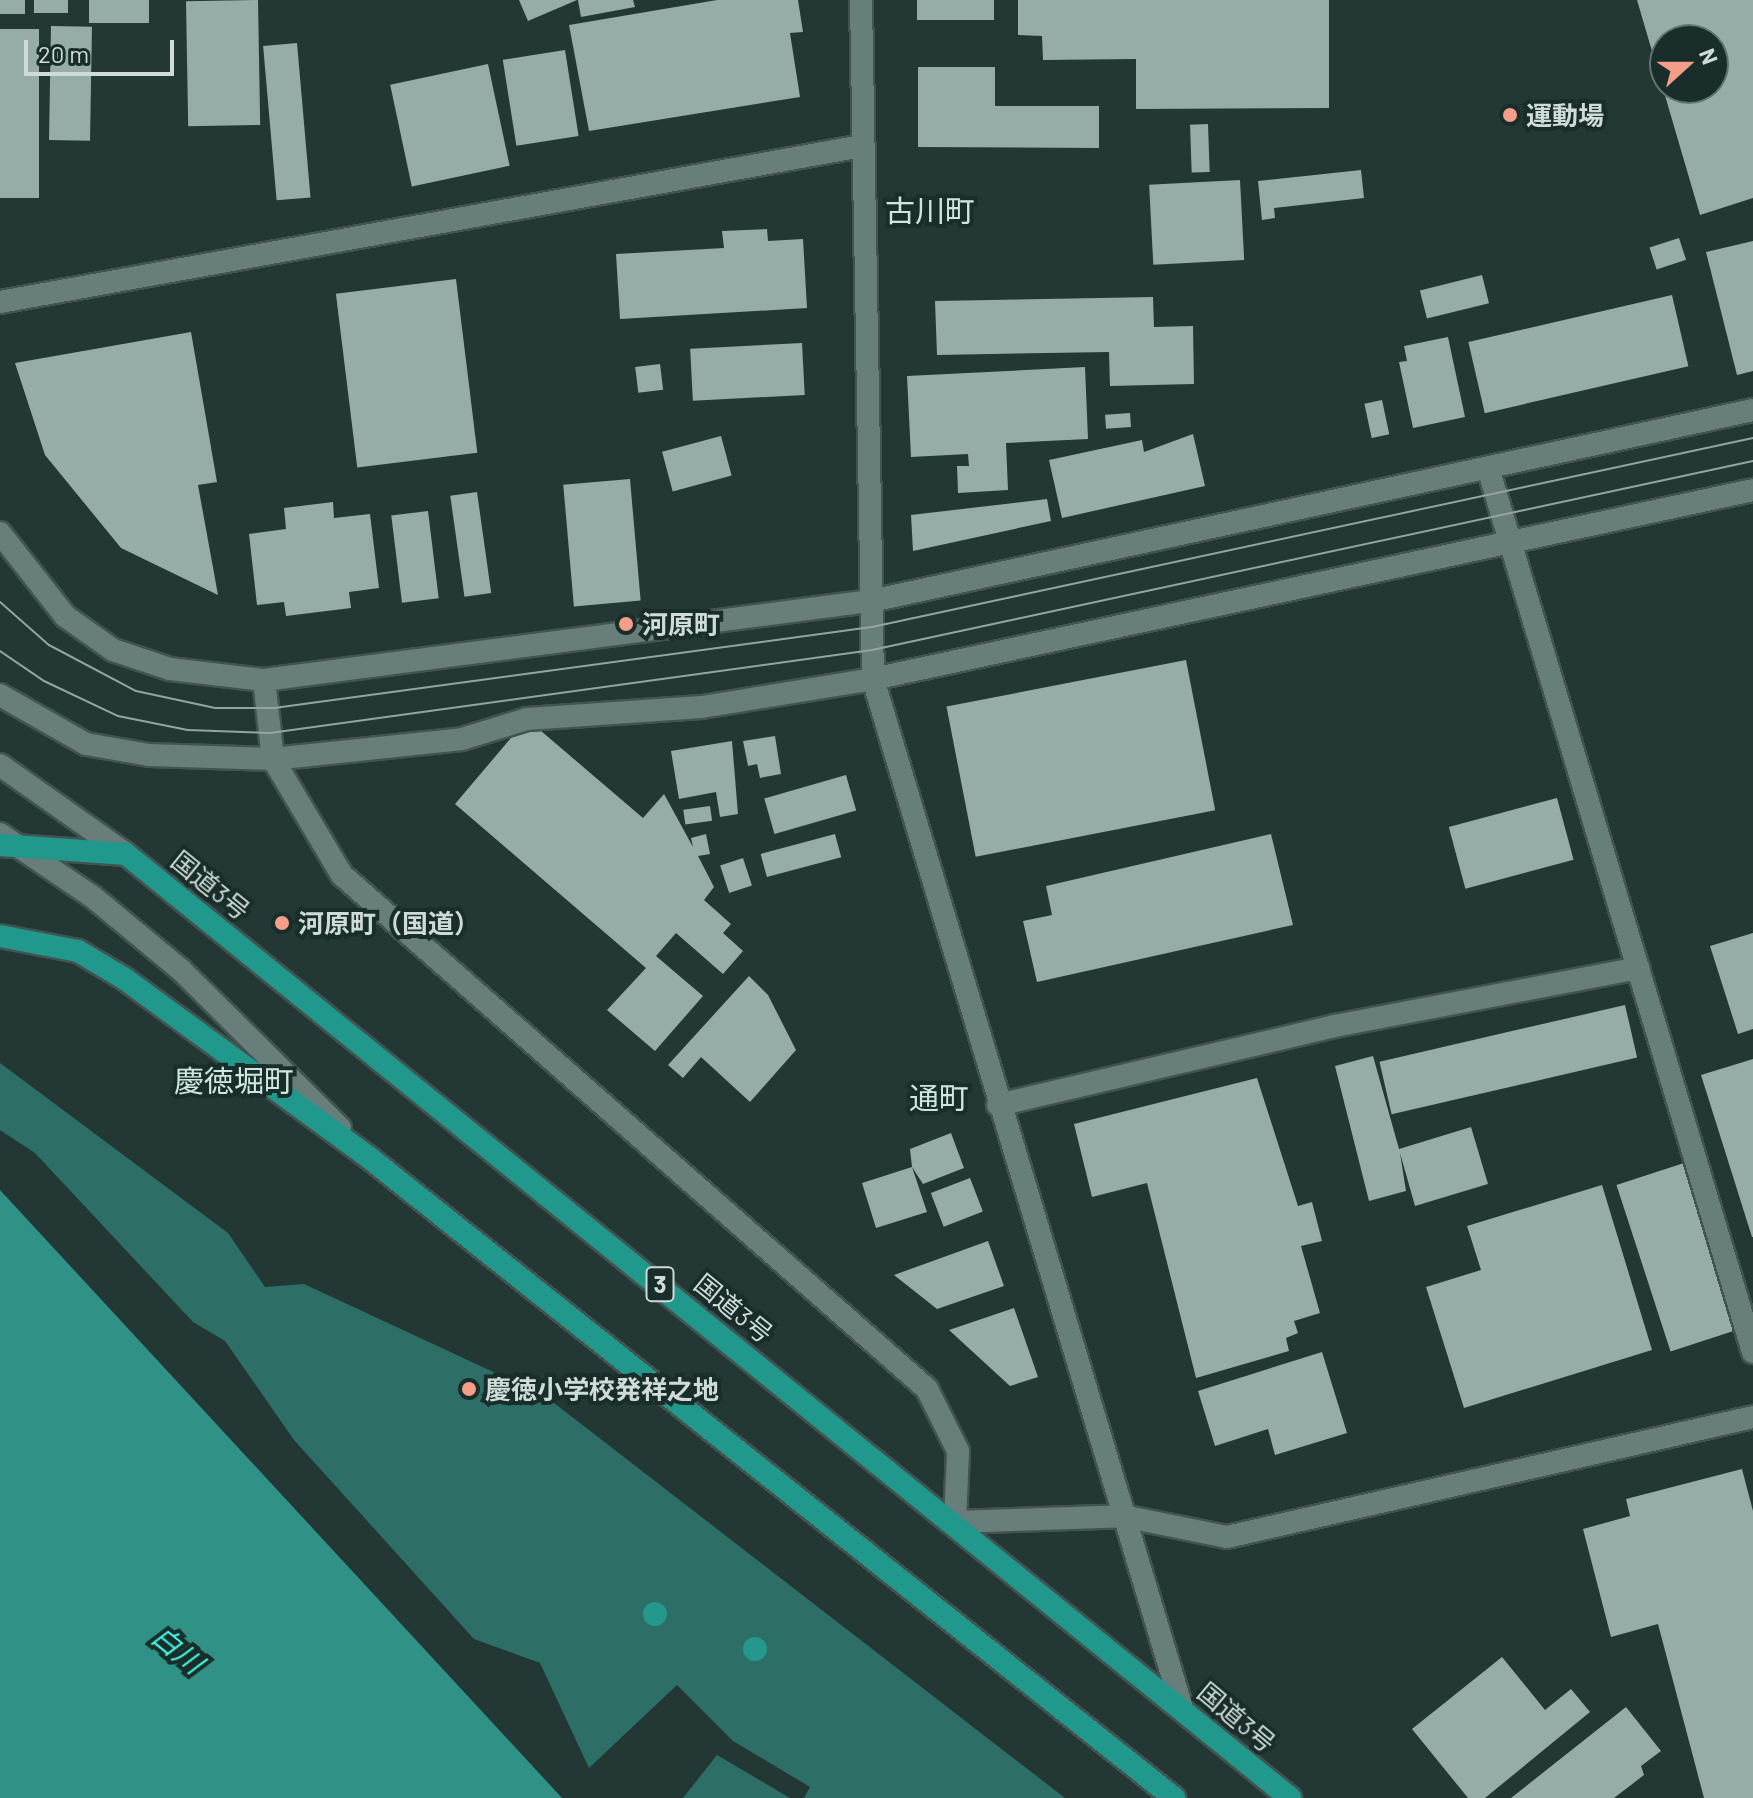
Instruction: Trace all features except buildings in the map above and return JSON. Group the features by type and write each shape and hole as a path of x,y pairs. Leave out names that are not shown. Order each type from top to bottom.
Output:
{"highway":[{"path":"4,840 126,854"},
{"name":"国道3号","path":"126,854 955,1522 1290,1798"},
{"path":"0,936 78,951 125,979 372,1160 1174,1798"}],"street":[{"path":"861,0 873,679 998,1105 1182,1708"},
{"path":"0,302 862,146"},
{"path":"0,533 65,616 113,650 170,669 264,680 871,601 1753,410"},
{"path":"1488,468 1753,1352"},
{"path":"0,695 86,744 149,755 273,759 462,739 527,719 702,707 873,679 1753,490"},
{"path":"264,680 273,759 342,875 927,1389 950,1426 958,1451 955,1522 1123,1516 1227,1537 1753,1417"},
{"path":"0,765 126,854"},
{"path":"4,840 93,897 181,970 372,1160"},
{"path":"998,1105 1335,1026 1639,968"}],"shaded area":[{"path":"0,1063 228,1233 265,1287 304,1284 545,1396 1065,1798 804,1798 810,1787 733,1741 677,1685 589,1768 540,1663 474,1639 294,1440 225,1341 193,1322 35,1153 0,1130"},
{"path":"717,1755 790,1798 683,1798"}],"water":[{"name":"白川","path":"0,1190 562,1798 0,1798"}],"tram line":[{"path":"0,602 49,645 136,691 215,708 274,708 872,627 1753,438"},
{"path":"0,651 44,681 118,716 188,730 270,733 872,650 1753,461"}],"place":[{"name":"運動場","path":"1510,115"},
{"name":"河原町","path":"626,624"},
{"name":"河原町（国道）","path":"282,923"},
{"name":"慶徳小学校発祥之地","path":"469,1389"}],"district":[{"name":"古川町","path":"930,210"},
{"name":"慶徳堀町","path":"234,1080"},
{"name":"通町","path":"939,1097"}]}
